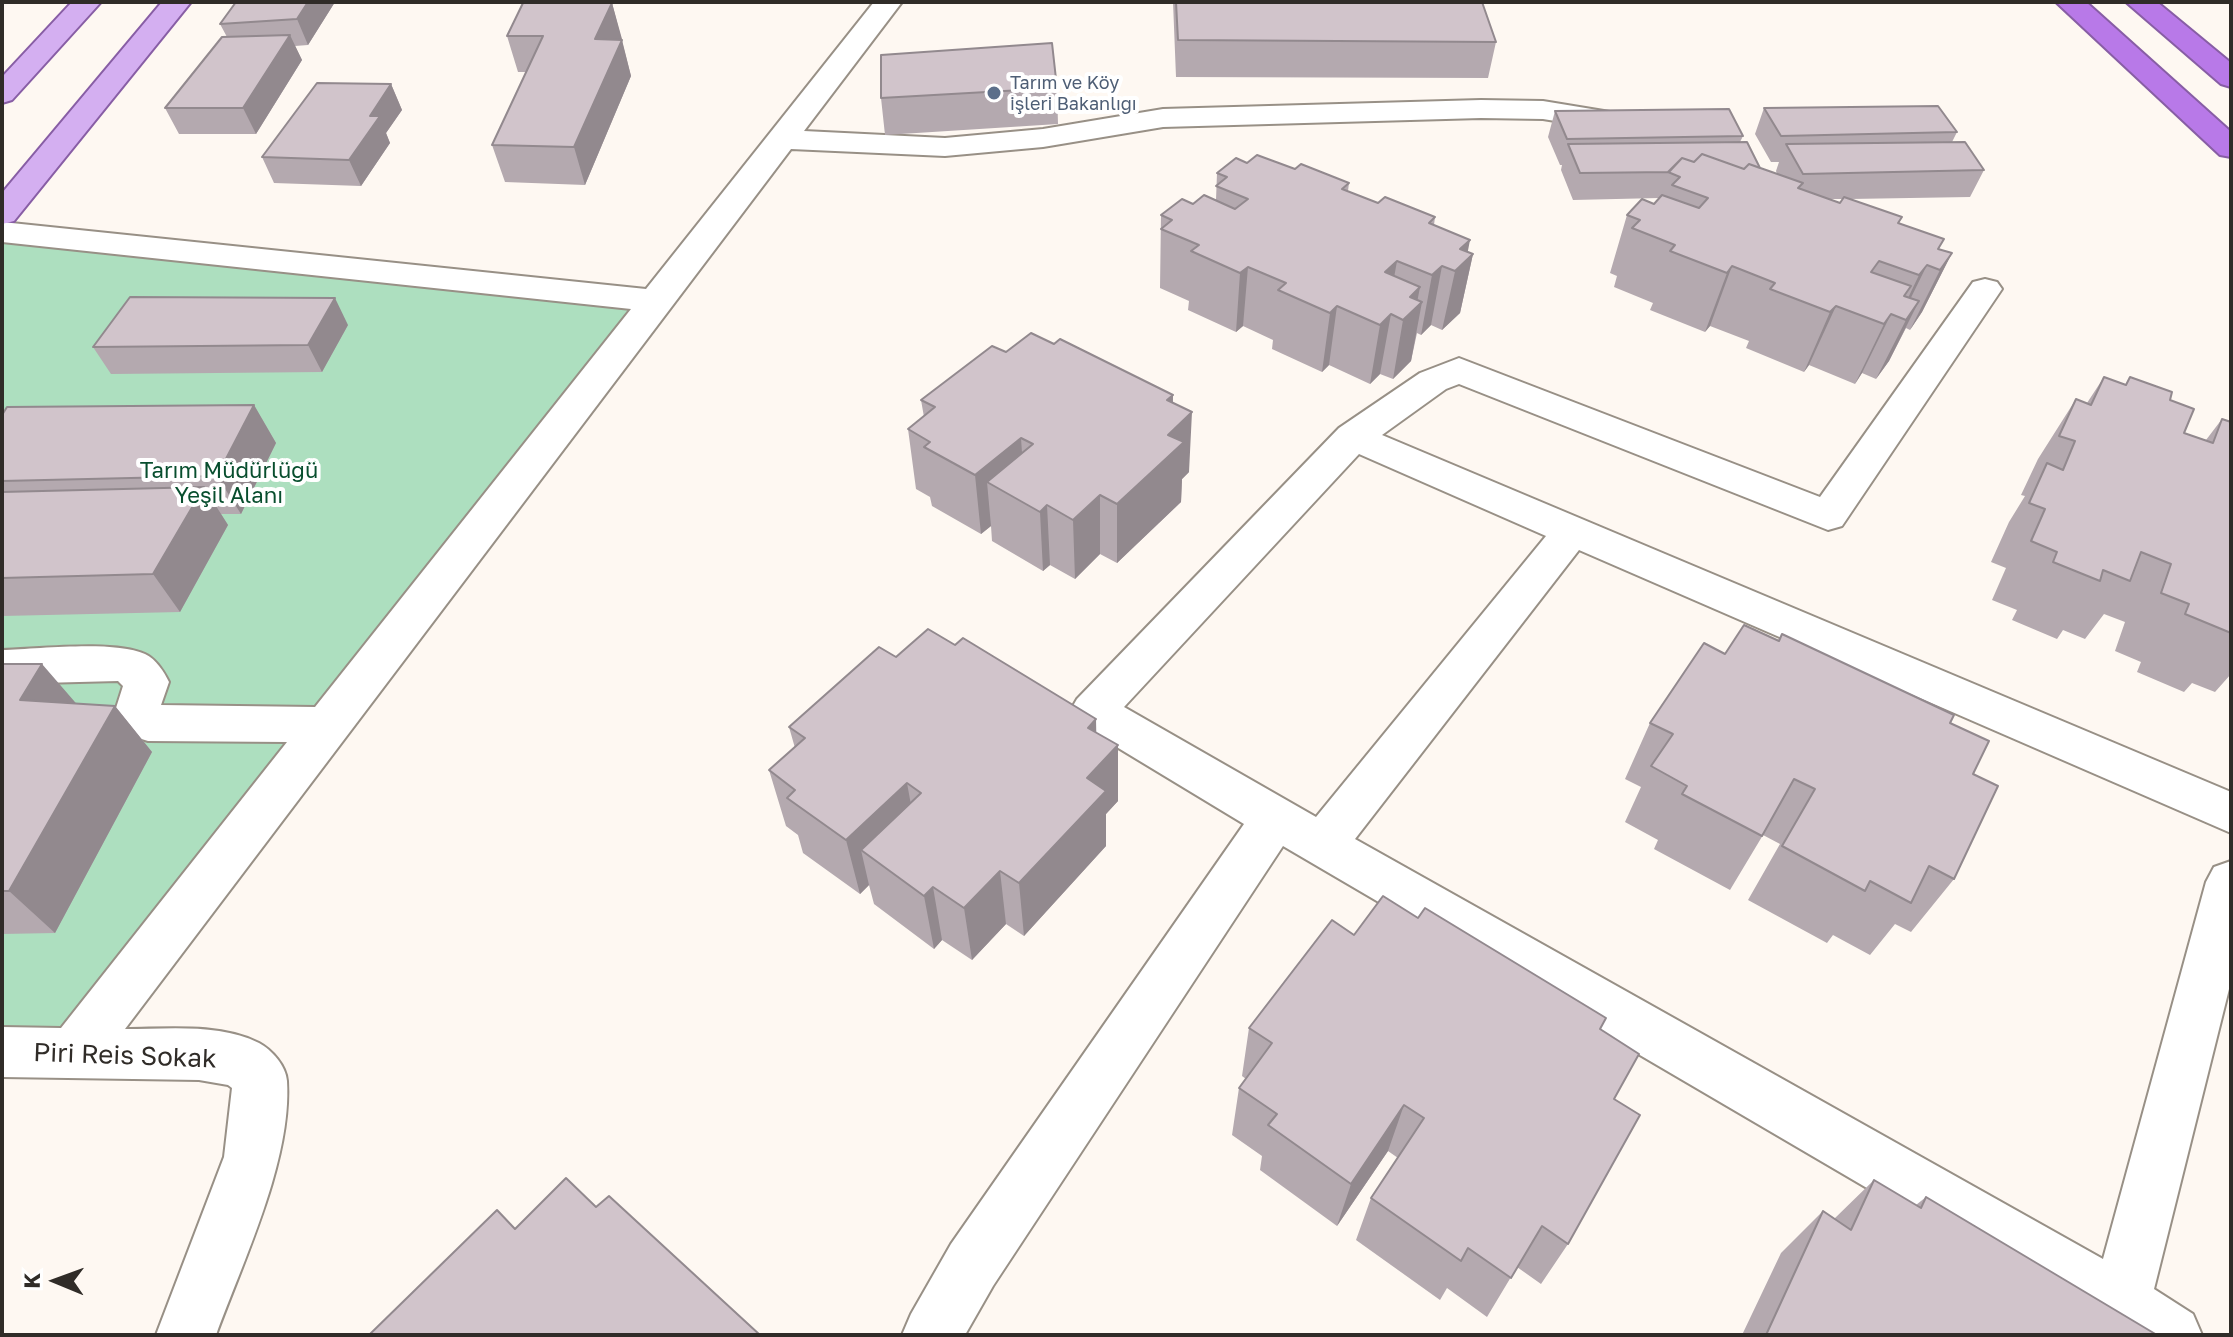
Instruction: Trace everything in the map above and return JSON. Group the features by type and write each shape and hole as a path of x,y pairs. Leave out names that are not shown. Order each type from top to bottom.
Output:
{"highway":[{"path":"2070,2 2231,148"},
{"path":"2140,2 2231,78"}],"main road":[{"path":"2,94 87,2"},
{"path":"2,214 177,2"}],"street":[{"path":"75,1052 888,2"},
{"path":"782,139 945,147 1043,138 1096,126 1163,118 1481,109 1543,110 1648,126"},
{"path":"2,232 657,301"},
{"path":"1985,289 1828,516 1459,370 1433,381 1353,437 1093,711 2121,1302 2172,1335"},
{"path":"1353,437 2231,813"},
{"path":"1322,845 1573,530"},
{"path":"2,667 132,667 147,682 138,708 139,717 148,723 328,725"},
{"path":"932,1335 972,1265 1275,818"},
{"path":"2121,1302 2231,882"},
{"name":"Piri Reis Sokak","path":"2,1052 199,1055 242,1062 260,1079 252,1157 186,1335"}],"green space":[{"name":"Tarım Müdürlüğü Yeşil Alanı","path":"2,232 657,301 75,1052 2,1052"}],"building":[{"path":"236,2 308,2 297,19 220,24"},
{"path":"1176,2 1482,2 1496,42 1178,40"},
{"path":"523,3 612,3 595,39 622,40 574,147 492,145 543,36 507,36"},
{"path":"290,35 243,108 165,108 222,37"},
{"path":"1052,43 1057,88 881,98 881,55"},
{"path":"317,83 391,84 370,116 380,116 349,160 262,157"},
{"path":"1938,106 1957,132 1781,136 1764,108"},
{"path":"1729,109 1743,136 1567,139 1555,111"},
{"path":"1747,142 1760,168 1749,164 1744,169 1702,154 1694,162 1682,158 1669,172 1580,173 1568,144"},
{"path":"1965,142 1984,170 1803,174 1786,144"},
{"path":"1702,154 1744,169 1749,164 1803,183 1798,188 1840,203 1844,197 1902,217 1898,223 1944,239 1938,249 1952,253 1940,270 1927,265 1919,275 1879,261 1871,272 1911,286 1904,296 1919,301 1906,320 1891,314 1884,324 1836,306 1830,312 1770,289 1775,283 1732,266 1727,273 1670,251 1675,245 1632,228 1640,220 1627,215 1642,199 1654,204 1662,195 1699,208 1708,198 1672,185 1680,177 1668,172 1682,158 1694,162"},
{"path":"1257,155 1295,169 1301,164 1349,183 1342,189 1378,203 1385,197 1435,217 1429,223 1470,240 1460,249 1473,254 1455,271 1442,266 1432,275 1397,261 1385,272 1420,287 1410,297 1422,302 1403,320 1391,314 1380,325 1337,306 1330,313 1278,290 1286,283 1248,267 1240,273 1191,251 1199,245 1161,229 1172,220 1161,215 1182,199 1193,204 1204,195 1235,209 1248,199 1216,186 1227,177 1217,173 1236,158 1247,163"},
{"path":"130,297 335,298 308,345 93,347"},
{"path":"1031,333 1054,344 1060,339 1173,395 1167,400 1192,412 1168,435 1184,442 1117,504 1100,495 1073,520 1047,505 1040,512 987,482 1033,444 1021,438 975,475 924,447 930,442 908,429 935,407 921,400 992,346 1006,352"},
{"path":"2104,377 2126,385 2130,377 2172,392 2170,400 2194,409 2184,433 2213,443 2222,419 2231,422 2231,633 2185,614 2189,604 2161,593 2171,564 2141,552 2130,581 2103,570 2100,581 2053,562 2057,552 2031,541 2045,509 2029,503 2047,463 2063,470 2075,441 2059,436 2076,399 2091,405"},
{"path":"254,405 217,476 2,481 2,415 7,407"},
{"path":"204,487 153,574 2,578 2,492"},
{"path":"1744,625 1779,641 1782,634 1954,715 1950,723 1989,741 1973,774 1998,786 1954,879 1929,866 1911,903 1870,881 1865,891 1782,846 1815,789 1794,779 1762,836 1682,794 1687,786 1651,766 1673,734 1650,723 1704,643 1725,654"},
{"path":"928,629 955,645 963,638 1096,719 1088,728 1118,745 1087,778 1106,791 1019,883 1000,871 964,908 933,887 924,896 861,850 921,793 907,783 846,840 787,798 795,790 769,770 805,738 789,727 879,647 896,657"},
{"path":"2,664 42,664 20,700 115,706 9,891 2,891"},
{"path":"1383,896 1418,918 1425,908 1606,1018 1600,1029 1639,1054 1614,1099 1640,1115 1568,1244 1542,1226 1511,1278 1468,1248 1461,1261 1371,1198 1424,1118 1404,1105 1351,1184 1268,1125 1277,1114 1239,1088 1272,1043 1249,1028 1332,920 1354,935"},
{"path":"566,1178 596,1207 609,1196 760,1335 369,1335 497,1210 515,1229"},
{"path":"1874,1180 1921,1208 1926,1197 2157,1335 1766,1335 1823,1211 1851,1230"}],"place":[{"name":"Tarım ve Köy işleri Bakanlığı","path":"994,93"}]}
